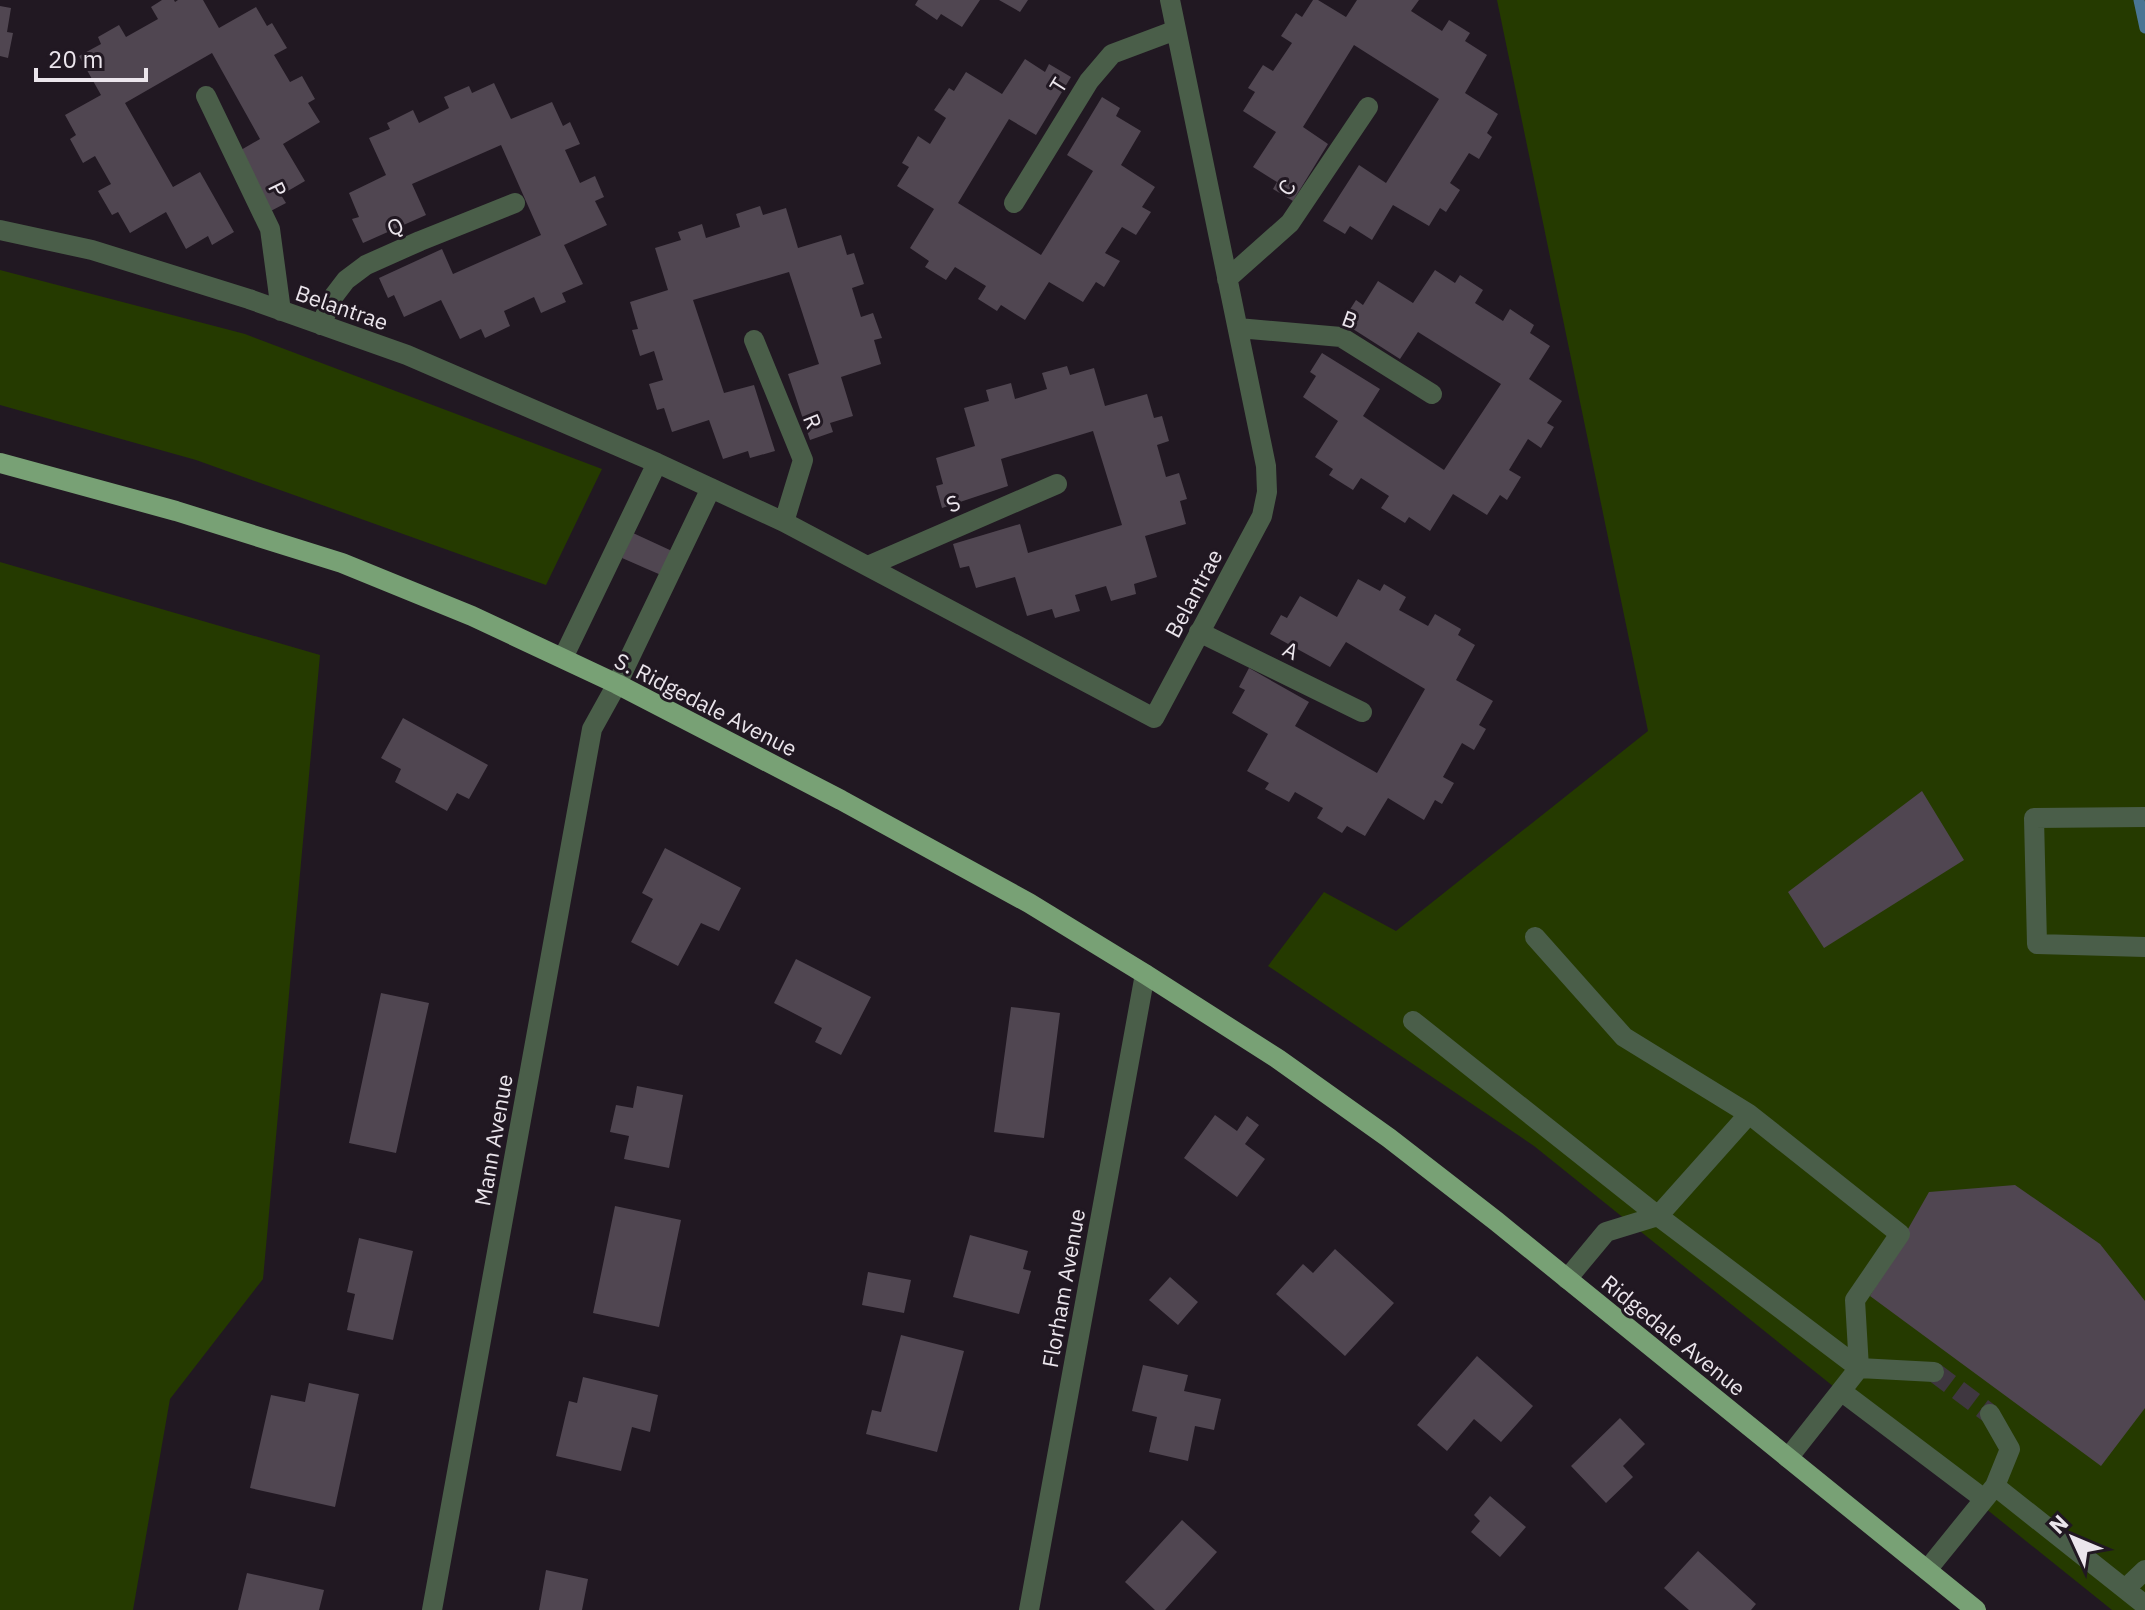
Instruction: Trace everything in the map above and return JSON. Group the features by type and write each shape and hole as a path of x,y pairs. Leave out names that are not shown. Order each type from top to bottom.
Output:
{"main road":[{"name":"S. Ridgedale Avenue","path":"0,463 176,511 342,563 472,616 563,658 841,800 1002,888 1145,974 1278,1059 1338,1102"},
{"name":"Ridgedale Avenue","path":"1338,1102 1389,1138 1567,1279 1976,1610"}],"street":[{"name":"Belantrae","path":"0,230 92,250 407,355 657,463 784,522 1154,718 1262,516 1267,492 1266,466 1170,0"},
{"name":"T","path":"1014,203 1089,81 1112,54 1176,30"},
{"name":"P","path":"206,96 270,229 281,311"},
{"name":"C","path":"1227,279 1290,223 1368,107"},
{"name":"Q","path":"321,325 333,297 346,280 366,265 515,203"},
{"name":"B","path":"1238,328 1341,337 1432,394"},
{"name":"R","path":"754,340 803,460 784,522"},
{"path":"563,658 657,463"},
{"name":"S","path":"868,566 1057,484"},
{"path":"617,684 711,488"},
{"name":"A","path":"1199,632 1362,712"},
{"name":"Mann Avenue","path":"432,1610 592,729 617,684"},
{"path":"2145,817 2034,818 2037,944 2145,947"},
{"path":"1535,937 1624,1037 1749,1114 1900,1234 1855,1300 1859,1368 1788,1458"},
{"name":"Florham Avenue","path":"1030,1603 1145,974"},
{"path":"1413,1021 1658,1216 1859,1368 1934,1372"},
{"path":"1567,1279 1606,1232 1658,1216 1749,1114"},
{"path":"1841,1391 1990,1492 2145,1605"},
{"path":"1927,1570 1990,1492 2010,1449 1990,1414"},
{"path":"2125,1589 2145,1570"},
{"path":"1030,1603 1048,1610"}],"green space":[{"path":"1497,0 2145,0 2145,1610 2112,1610 1534,1146 1268,966 1324,892 1396,931 1648,731"},
{"path":"0,270 245,334 602,469 546,585 196,460 0,405"},
{"path":"0,562 320,655 263,1279 170,1399 133,1610 0,1610"}],"building":[{"path":"162,0 203,0 219,28 256,7 267,26 272,23 287,48 274,55 290,82 302,76 315,99 308,103 320,122 283,144 305,181 281,195 286,203 267,213 234,154 260,139 212,53 125,103 173,187 200,172 234,232 212,245 208,236 186,249 166,212 130,233 118,212 112,215 98,191 111,184 95,156 83,163 70,139 76,135 65,115 101,95 79,56 101,44 98,37 119,25 126,37 158,19 151,7"},
{"path":"918,0 980,0 962,27 941,14 937,20 915,5"},
{"path":"999,0 1028,0 1020,12"},
{"path":"1313,0 1346,17 1357,0 1419,0 1411,11 1442,31 1449,20 1470,33 1465,41 1487,55 1465,93 1498,114 1487,133 1492,137 1479,159 1469,153 1450,183 1460,190 1446,212 1440,208 1429,226 1393,205 1372,240 1350,226 1345,234 1323,221 1359,165 1386,183 1439,99 1354,45 1303,127 1328,144 1293,201 1273,189 1277,182 1253,167 1276,132 1243,111 1255,92 1248,88 1263,65 1273,71 1292,43 1281,36 1296,13 1302,17"},
{"path":"0,6 11,8 7,32 13,33 8,58 0,56"},
{"path":"1025,59 1045,72 1049,64 1071,77 1036,135 1009,119 958,203 1041,255 1093,171 1067,155 1102,97 1120,108 1116,116 1141,131 1121,165 1155,187 1142,207 1151,212 1136,235 1122,227 1105,253 1120,261 1104,287 1096,282 1083,302 1049,282 1025,320 1001,305 997,311 978,299 986,286 955,267 946,280 925,267 929,261 910,248 934,209 897,186 909,167 902,163 918,136 930,144 946,118 934,110 949,88 954,91 966,72 1002,94"},
{"path":"494,83 511,119 552,102 563,126 570,122 580,144 565,150 580,183 595,176 604,197 595,201 607,225 564,245 583,284 562,293 566,302 541,313 534,297 504,311 510,326 485,338 481,329 460,339 441,300 404,317 394,295 388,298 379,278 442,249 453,274 541,235 501,145 412,184 426,215 363,243 352,219 359,217 349,193 386,175 369,138 390,129 387,123 413,110 419,123 449,108 444,97 469,86 472,93"},
{"path":"760,206 763,215 786,208 798,248 841,235 847,255 854,253 864,284 852,288 861,317 873,313 882,338 874,340 881,364 841,377 853,416 830,423 833,432 810,440 788,374 819,364 789,272 693,300 724,393 754,385 775,451 750,458 748,451 723,459 709,420 672,432 664,408 657,410 649,384 663,380 654,351 640,356 632,330 638,329 630,302 668,290 655,248 681,240 678,232 702,224 706,238 740,227 736,214"},
{"path":"1435,270 1455,283 1460,275 1483,290 1475,303 1503,321 1510,309 1534,325 1530,333 1550,346 1529,379 1562,401 1547,423 1554,427 1541,448 1528,439 1509,470 1521,477 1507,500 1500,495 1487,515 1453,494 1430,531 1409,517 1405,523 1381,508 1389,496 1361,478 1353,490 1329,475 1333,469 1315,457 1338,421 1303,397 1316,376 1310,372 1322,353 1380,389 1363,416 1444,470 1501,384 1418,332 1400,359 1342,322 1356,300 1363,305 1378,281 1413,303"},
{"path":"1067,366 1070,375 1094,368 1105,406 1147,394 1154,418 1162,416 1169,441 1157,445 1166,477 1179,473 1187,499 1180,501 1186,524 1145,536 1157,577 1134,584 1136,594 1111,601 1106,586 1075,595 1080,611 1055,618 1052,609 1027,616 1015,577 976,588 969,566 960,568 953,544 1020,524 1028,553 1122,525 1093,431 1001,459 1008,486 942,508 936,486 943,484 936,458 975,446 964,408 989,401 986,390 1011,383 1015,399 1047,389 1042,373"},
{"path":"633,533 672,551 661,575 622,558"},
{"path":"1358,579 1380,591 1384,584 1406,597 1399,610 1428,626 1435,614 1461,629 1458,635 1475,645 1456,680 1493,701 1479,725 1486,729 1474,750 1462,743 1443,777 1454,783 1442,804 1435,800 1424,820 1388,798 1365,836 1347,826 1342,833 1317,818 1323,808 1295,792 1289,802 1265,789 1269,783 1247,771 1268,734 1232,713 1245,690 1239,687 1249,668 1309,702 1295,726 1377,773 1425,689 1346,642 1330,667 1270,634 1281,615 1287,618 1300,596 1337,617"},
{"path":"403,718 488,765 469,799 457,793 447,811 395,782 401,769 381,758"},
{"path":"1922,791 1964,860 1824,948 1788,892"},
{"path":"665,848 741,888 719,931 701,923 678,966 631,942 653,899 642,893"},
{"path":"796,959 871,997 841,1055 815,1042 822,1028 774,1003"},
{"path":"381,993 429,1003 396,1153 349,1143"},
{"path":"1011,1007 1060,1013 1044,1138 994,1132"},
{"path":"637,1086 683,1095 669,1168 624,1159 629,1136 610,1132 616,1105 633,1108"},
{"path":"1215,1115 1237,1131 1247,1116 1259,1125 1245,1144 1265,1159 1237,1197 1184,1158"},
{"path":"2015,1185 2100,1244 2145,1301 2145,1408 2101,1466 1870,1296 1929,1192"},
{"path":"615,1206 681,1220 659,1327 593,1313"},
{"path":"970,1235 1028,1251 1023,1269 1031,1271 1019,1314 953,1297"},
{"path":"359,1238 413,1251 393,1340 347,1330 355,1294 347,1292"},
{"path":"1335,1249 1394,1303 1345,1356 1276,1294 1303,1264 1313,1273"},
{"path":"868,1272 911,1280 904,1313 862,1305"},
{"path":"1170,1277 1198,1302 1178,1325 1149,1300"},
{"path":"901,1335 964,1351 937,1452 866,1434 872,1410 881,1412"},
{"path":"1477,1356 1533,1406 1501,1442 1474,1419 1447,1451 1417,1425"},
{"path":"1143,1365 1188,1375 1184,1391 1221,1399 1214,1430 1195,1426 1188,1461 1149,1452 1157,1417 1132,1411"},
{"path":"583,1377 658,1395 650,1432 632,1427 621,1471 556,1456 569,1401 577,1403"},
{"path":"309,1383 359,1394 335,1507 250,1488 271,1395 305,1402"},
{"path":"1620,1418 1645,1444 1623,1466 1633,1477 1606,1503 1571,1466"},
{"path":"1490,1496 1526,1527 1500,1557 1471,1532 1480,1521 1474,1515"},
{"path":"1182,1520 1217,1552 1165,1610 1155,1610 1125,1582"},
{"path":"1698,1551 1756,1604 1751,1610 1689,1610 1664,1588"},
{"path":"546,1570 588,1579 582,1610 539,1610"},
{"path":"247,1573 324,1590 319,1610 238,1610"}],"waterway":[{"path":"2139,0 2145,28"}],"tunnel":[{"path":"1934,1372 1990,1414"}]}
